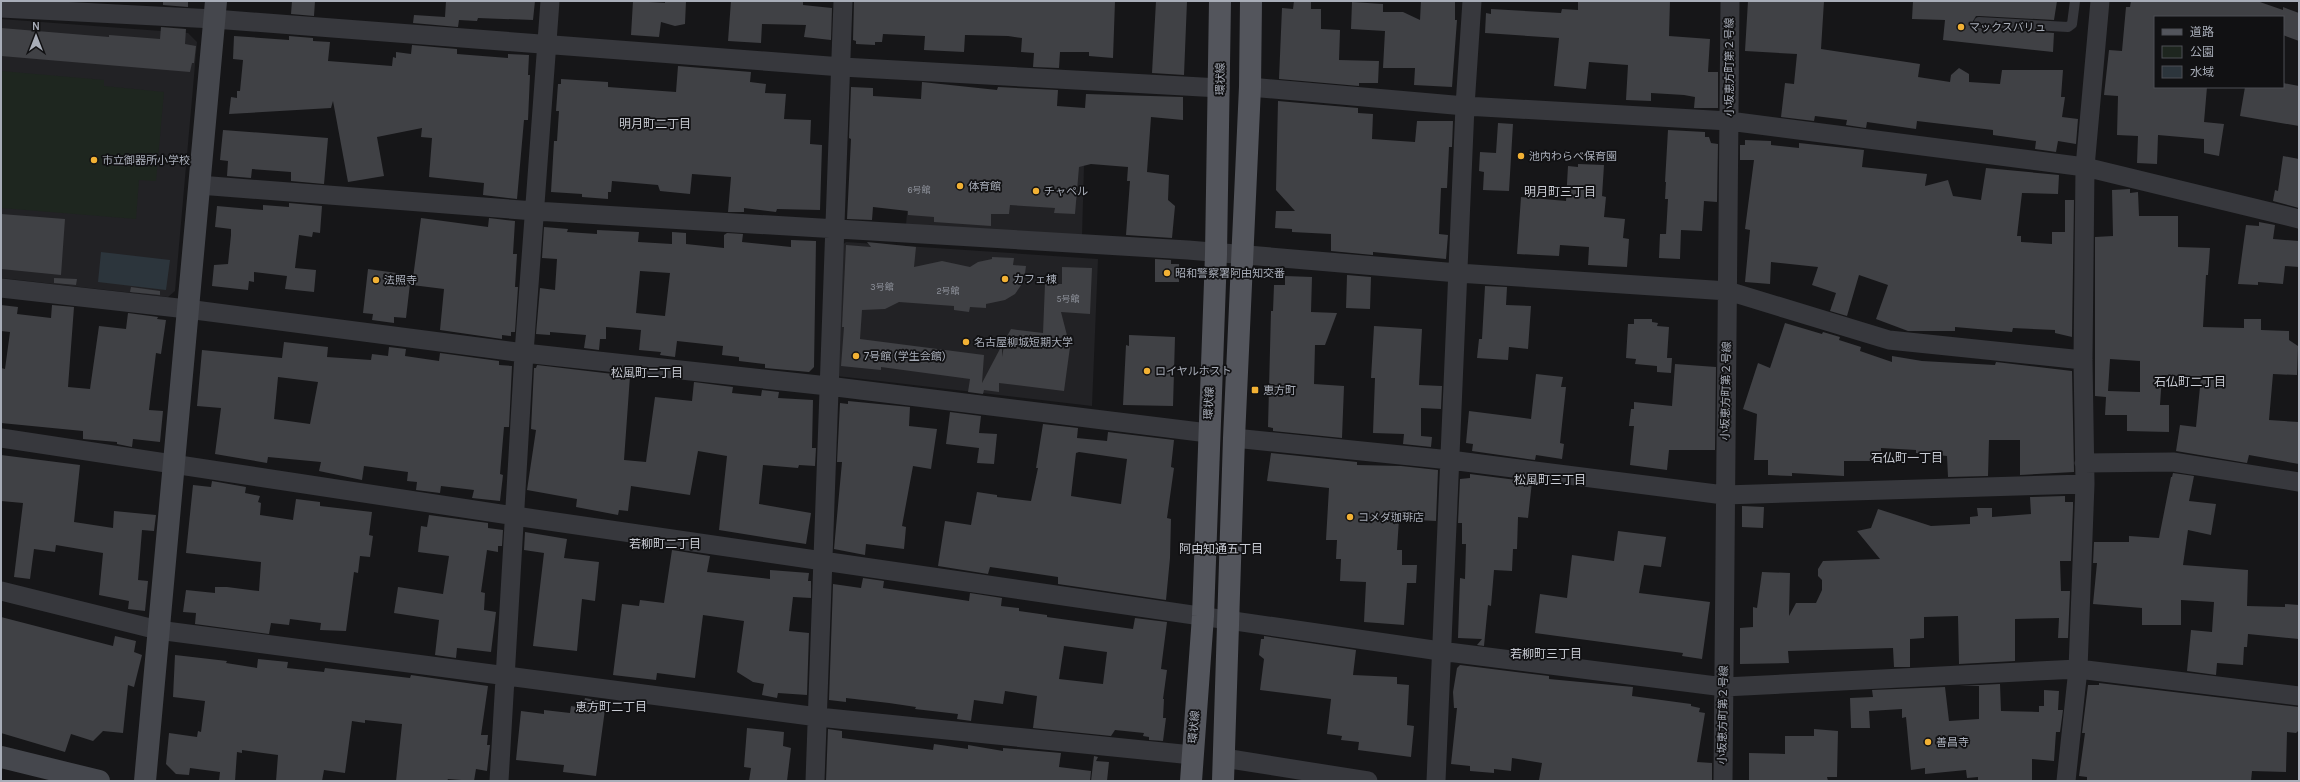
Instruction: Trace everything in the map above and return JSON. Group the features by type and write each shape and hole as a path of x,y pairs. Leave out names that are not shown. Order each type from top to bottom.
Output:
{"main road":[{"name":"環状線","path":"1191,781 1203,616 1208,433 1216,254 1220,88 1220,1"},
{"path":"1223,781 1230,619 1234,438 1244,255 1250,87 1251,1"}],"street":[{"path":"499,781 524,353 550,1"},
{"path":"815,781 825,561 828,386 836,228 844,1"},
{"path":"1436,781 1440,651 1450,460 1465,106 1472,1"},
{"name":"小坂恵方町第２号線","path":"1723,781 1724,495 1728,291 1730,1"},
{"path":"2066,781 2078,669 2085,484 2083,360 2085,167 2100,1"},
{"path":"1,8 215,10 547,46 842,66 1220,88"},
{"path":"145,781 215,10"},
{"path":"1250,87 1465,106 1729,121 2085,167 2299,219"},
{"path":"199,185 535,211 836,228 1244,255 1458,273 1728,291 1889,340 2083,360"},
{"path":"1,288 187,309 524,353 828,386 1208,433"},
{"path":"1,438 515,516 1230,619 1440,651 1724,687 2078,669 2299,696"},
{"path":"1234,438 1450,460 1724,495 2085,484"},
{"path":"2084,464 2173,462 2299,482"},
{"path":"1,591 158,630 505,677 818,717 1192,755"},
{"path":"1,756 99,781"},
{"path":"1224,758 1368,781"}],"lane":[{"path":"1979,22 2068,27 2072,24 2075,1"}],"shaded area":[{"name":"市立御器所小学校","path":"1,19 188,33 197,42 175,291 168,297 1,278"},
{"path":"912,154 1084,166 1082,237 906,225"},
{"name":"名古屋柳城短期大学","path":"846,242 1098,259 1092,406 837,376 841,246"}],"green space":[{"path":"1,71 104,80 104,86 164,92 156,181 139,180 136,219 1,208"}],"water":[{"path":"101,252 170,260 166,290 98,282"}],"building":[{"path":"163,1 188,1 188,7 163,5"},
{"path":"292,1 315,1 314,16 291,14"},
{"path":"446,1 535,1 533,20 478,18 477,21 459,20 458,27 413,23 414,15 445,17"},
{"path":"633,1 665,3 665,1 686,1 685,24 675,26 661,22 659,37 631,35"},
{"path":"731,1 803,1 803,5 832,8 831,40 804,37 806,25 762,24 761,43 728,41"},
{"path":"854,1 1115,1 1113,58 1089,56 1089,52 1060,52 1059,68 1033,67 1034,53 1021,52 1022,38 1008,36 965,35 964,52 924,50 925,36 883,34 882,42 875,42 875,45 856,44 856,41 853,40"},
{"path":"1156,1 1187,1 1184,75 1152,73"},
{"path":"1294,1 1311,1 1311,9 1321,9 1321,29 1340,30 1339,60 1379,61 1378,83 1359,83 1359,86 1279,79 1282,8 1293,9"},
{"path":"1421,1 1455,1 1455,20 1457,20 1452,87 1414,85 1415,68 1383,68 1385,31 1351,29 1352,2 1383,4 1383,12 1403,12 1420,20"},
{"path":"1578,1 1670,1 1669,36 1710,39 1708,72 1718,72 1718,108 1694,108 1695,97 1684,95 1651,93 1651,101 1626,100 1628,65 1589,62 1586,89 1554,86 1559,38 1485,33 1486,13 1491,14 1491,9 1561,13 1562,9 1578,10"},
{"path":"1748,1 1824,1 1821,49 1920,64 1918,77 1950,82 1951,75 1959,68 1969,74 1969,82 2000,84 2002,70 2063,70 2061,97 2065,97 2062,117 2078,119 2076,144 2058,141 2056,152 2035,149 2036,141 1993,135 1993,130 1917,121 1916,129 1867,122 1866,128 1846,125 1847,120 1815,116 1814,121 1781,117 1785,83 1794,84 1797,54 1745,51"},
{"name":"マックスバリュ","path":"1913,1 2057,1 2054,20 1976,16 1973,21 1973,25 1979,28 2054,33 2053,52 1943,40 1945,20 1912,19"},
{"path":"2131,1 2257,1 2283,10 2283,7 2299,13 2299,41 2284,35 2284,16 2154,16 2154,88 2207,88 2204,122 2224,124 2219,156 2204,153 2204,139 2158,135 2157,164 2137,163 2138,136 2117,135 2118,96 2104,95 2109,50 2122,51 2126,7 2130,7"},
{"path":"161,27 186,29 185,44 196,46 194,63 192,63 190,72 1,56 1,28 109,37 109,35 160,39"},
{"path":"234,36 289,40 289,36 313,38 313,41 330,42 328,61 392,66 393,57 396,58 396,52 411,54 412,45 457,49 457,54 508,58 508,54 529,55 528,75 530,75 528,120 524,120 517,199 483,195 484,183 429,177 432,138 421,137 422,128 377,137 384,176 348,182 333,101 331,108 229,114 231,97 237,98 237,91 240,91 243,60 233,59"},
{"path":"678,66 751,72 750,82 766,84 765,93 786,94 784,119 811,120 810,144 822,145 820,210 777,209 776,212 744,208 744,212 728,212 731,177 692,174 690,194 660,191 658,185 612,181 611,192 608,192 608,199 582,197 582,194 551,192 554,141 557,141 559,111 556,111 558,84 561,84 561,79 608,82 608,87 676,92"},
{"path":"922,82 997,90 998,87 1058,90 1057,106 1085,108 1086,94 1183,97 1183,120 1151,117 1147,172 1169,175 1168,200 1175,206 1172,238 1126,235 1130,181 1127,181 1128,167 1091,164 1079,167 1075,214 1054,213 1055,208 1010,205 1009,214 991,214 991,226 934,222 934,217 908,215 908,211 873,207 872,220 847,219 851,139 849,138 851,87 873,88 873,96 921,99"},
{"path":"2284,83 2299,86 2299,126 2240,116 2245,88 2284,88"},
{"path":"1278,101 1358,108 1358,113 1373,114 1372,139 1415,142 1417,121 1453,121 1452,147 1449,147 1447,188 1441,188 1439,234 1448,235 1446,259 1373,252 1373,255 1331,251 1331,234 1292,232 1292,229 1275,228 1276,211 1295,211 1276,190"},
{"path":"1498,123 1513,124 1509,191 1483,190 1484,172 1479,171 1480,152 1496,153"},
{"path":"223,130 328,138 324,184 291,181 291,172 252,169 251,178 227,176 228,161 220,160"},
{"path":"1668,130 1705,132 1705,137 1709,137 1711,143 1718,144 1717,202 1704,201 1702,231 1681,230 1680,259 1659,258 1660,234 1666,234 1668,199 1665,199 1665,182"},
{"path":"1745,140 1771,141 1771,145 1799,148 1799,143 1864,150 1862,167 1927,174 1925,186 1948,180 1953,196 1981,200 1986,168 2059,175 2058,194 2022,193 2017,236 2021,236 2021,242 2052,244 2052,232 2065,232 2065,200 2074,200 2072,337 2055,333 2055,330 2013,328 2012,332 1955,327 1955,331 1908,331 1876,319 1888,285 1859,275 1847,316 1830,311 1836,293 1812,285 1818,267 1771,262 1770,284 1745,282 1750,230 1745,229 1754,160 1740,160 1740,145 1745,145"},
{"path":"2283,156 2299,159 2299,208 2273,201 2275,190 2278,191"},
{"path":"1578,164 1604,165 1602,196 1606,197 1604,217 1625,219 1623,238 1629,239 1627,267 1588,265 1589,247 1560,245 1559,256 1517,254 1521,197 1566,201 1568,166 1578,167"},
{"path":"2130,189 2130,193 2138,192 2139,216 2178,216 2178,247 2210,248 2208,275 2206,275 2203,327 2244,328 2244,319 2261,319 2261,330 2289,331 2289,340 2298,346 2297,375 2273,374 2269,420 2299,422 2299,464 2249,455 2247,463 2176,451 2180,425 2196,427 2201,377 2162,375 2160,405 2169,405 2169,432 2127,431 2127,415 2105,415 2106,397 2095,396 2095,237 2113,236 2112,190","holes":["2110,359 2140,361 2140,392 2108,391"]},
{"path":"289,203 322,206 320,233 313,232 312,237 299,235 295,268 316,270 314,292 285,289 287,276 254,272 254,282 249,281 248,290 212,286 214,265 228,264 231,235 231,229 215,227 217,206 263,210 263,205 289,207"},
{"path":"1,214 65,219 61,275 1,269"},
{"path":"421,218 488,227 489,218 515,221 513,254 517,254 515,287 518,287 515,332 511,332 511,336 502,335 502,339 440,330 444,289 412,285"},
{"path":"2259,222 2275,225 2273,239 2299,241 2299,267 2285,266 2283,284 2258,282 2258,285 2238,284 2246,225 2259,226"},
{"path":"544,227 568,229 567,232 597,234 597,230 639,232 638,242 672,244 672,232 686,233 686,244 724,248 724,235 727,233 743,234 742,242 791,247 791,240 816,241 814,367 809,372 765,368 765,364 739,361 739,357 722,355 723,346 677,341 675,357 660,355 661,352 639,350 641,330 606,327 606,339 600,339 599,350 584,348 586,335 550,332 550,335 536,334 540,288 555,290 557,259 542,258","holes":["640,271 670,273 665,316 636,313"]},
{"path":"867,242 916,247 914,267 942,261 970,267 978,262 992,259 992,257 1014,258 1013,265 1026,266 1024,281 1015,294 1005,300 986,304 986,308 970,307 969,312 954,310 954,306 899,302 885,309 862,310 860,339 984,355 982,383 1002,345 1002,357 1005,340 1011,329 1043,333 1045,284 1062,284 1062,267 1092,268 1090,314 1061,312 1070,347 1064,391 999,383 999,392 984,390 983,394 968,392 970,379 881,367 881,370 841,366 844,327 842,327 846,245 871,247"},
{"name":"昭和警察署阿由知交番","path":"1155,259 1171,260 1171,264 1179,264 1179,282 1155,282"},
{"path":"368,269 411,275 406,318 394,317 394,323 372,320 373,314 363,313"},
{"path":"1347,275 1371,277 1370,309 1346,308"},
{"path":"1285,276 1312,277 1311,312 1337,313 1325,345 1315,345 1314,384 1344,386 1342,438 1273,431 1273,428 1268,427 1271,311 1273,311 1274,285 1285,285"},
{"path":"54,278 77,279 76,285 54,283"},
{"path":"1485,286 1507,287 1506,305 1531,306 1528,349 1509,347 1508,360 1477,358 1479,339 1482,339"},
{"path":"131,287 160,291 160,295 130,292"},
{"path":"1,305 18,307 17,314 51,318 52,305 74,307 68,387 90,389 99,326 126,329 128,313 158,317 157,319 166,320 161,354 156,353 149,410 163,411 160,442 133,439 132,447 117,444 117,442 83,439 83,431 1,423 1,368 5,369 10,332 1,331"},
{"path":"1634,319 1652,319 1652,322 1658,323 1657,326 1669,327 1667,358 1672,358 1671,373 1657,372 1657,366 1635,364 1636,359 1626,358 1628,324 1634,324"},
{"path":"1785,323 1822,334 1823,332 1840,337 1839,340 1861,347 1860,351 1892,362 1892,356 1922,361 1995,365 1996,362 2072,371 2074,472 2020,475 2020,440 1989,440 1988,476 1948,477 1947,456 1916,453 1916,450 1881,448 1881,461 1844,461 1844,476 1792,473 1792,476 1768,475 1768,460 1754,460 1757,414 1743,409 1758,363 1770,368"},
{"path":"1374,326 1422,329 1419,385 1442,386 1441,409 1421,408 1421,436 1432,437 1431,447 1403,444 1404,434 1373,433 1375,378 1371,378"},
{"path":"1129,335 1175,337 1173,406 1123,405 1126,345 1129,346"},
{"path":"284,342 328,347 327,357 371,360 372,354 388,356 389,347 406,349 405,356 439,361 440,353 499,361 499,365 512,366 509,427 504,427 500,474 503,475 500,501 472,498 474,490 441,486 440,493 416,490 417,482 407,481 408,472 364,466 362,480 319,471 321,462 268,457 267,463 215,454 221,408 197,406 202,350 282,358","holes":["278,377 318,382 310,424 274,419"]},
{"path":"1675,364 1716,367 1715,450 1669,450 1667,470 1630,465 1634,426 1629,426 1631,409 1634,409 1634,402 1672,406"},
{"path":"537,365 630,376 624,460 646,462 655,397 692,401 694,382 733,387 732,393 761,396 762,390 779,392 778,398 813,400 812,448 816,448 815,466 799,465 798,468 763,465 759,504 811,513 806,544 719,530 727,456 698,451 690,495 631,486 628,511 619,510 618,515 576,507 577,499 527,490 536,430 531,429 534,368 536,368"},
{"path":"1536,374 1563,377 1561,387 1566,387 1560,443 1564,444 1562,459 1536,455 1535,460 1472,451 1473,444 1466,443 1469,411 1531,419"},
{"path":"848,401 910,407 909,426 937,429 931,469 913,466 902,526 906,527 904,549 866,544 865,555 834,549 842,462 837,462 840,403 848,404"},
{"path":"950,412 981,416 979,433 997,434 994,464 977,463 979,448 946,444"},
{"path":"1043,424 1078,428 1077,438 1107,441 1108,432 1174,440 1171,467 1174,468 1167,518 1171,519 1170,558 1166,600 1058,584 1058,577 990,567 988,574 938,566 945,521 971,525 977,492 997,495 997,497 1031,501 1038,468 1036,468","holes":["1079,452 1127,459 1121,504 1071,496 1076,453"]},
{"path":"1271,453 1357,462 1357,465 1401,466 1438,470 1436,521 1399,519 1397,550 1402,550 1402,565 1417,565 1416,583 1407,583 1404,625 1364,622 1366,582 1340,581 1341,559 1336,559 1337,540 1326,540 1329,488 1267,481"},
{"path":"1,455 80,465 74,522 113,528 114,511 156,515 154,531 142,530 138,580 148,581 145,611 128,609 129,601 99,595 103,553 56,545 55,552 34,549 30,579 14,577 23,503 1,501"},
{"path":"2173,473 2194,476 2189,501 2216,504 2211,535 2188,530 2183,565 2248,570 2247,606 2285,607 2285,604 2299,605 2299,639 2248,634 2247,647 2244,647 2243,665 2217,663 2216,675 2187,671 2191,630 2212,632 2214,602 2181,600 2181,625 2142,625 2142,608 2093,604 2097,563 2093,563 2094,542 2129,542 2129,536 2159,538"},
{"path":"1470,474 1532,482 1528,518 1518,517 1517,549 1513,549 1512,571 1494,570 1491,606 1488,605 1484,646 1477,645 1482,639 1458,638 1460,578 1465,579 1466,544 1462,544 1462,523 1458,523 1460,479 1470,478"},
{"path":"212,481 246,487 245,493 260,496 258,502 261,503 260,515 293,520 296,499 320,502 320,506 372,512 369,535 373,536 370,557 360,556 358,573 354,572 346,631 320,630 321,623 290,619 289,625 271,623 269,634 195,624 196,613 183,612 186,590 215,593 215,587 227,587 259,591 261,562 186,553 193,485 211,487"},
{"path":"2065,496 2065,502 2073,502 2071,561 2060,561 2061,591 2070,591 2068,638 2058,638 2059,618 2015,619 2015,661 1959,664 1958,616 1924,617 1924,638 1910,639 1910,667 1894,667 1893,648 1788,651 1789,663 1740,664 1740,628 1753,627 1753,607 1757,608 1762,572 1790,573 1789,616 1796,603 1816,603 1822,590 1822,580 1818,576 1818,569 1823,561 1880,559 1857,531 1871,528 1878,509 1931,526 1970,524 1970,517 1978,516 1977,508 1992,508 1992,517 2031,514 2030,497"},
{"path":"1742,506 1764,507 1763,528 1742,527"},
{"path":"429,515 488,523 488,528 503,530 502,546 498,546 498,552 487,550 481,592 485,593 484,610 496,612 491,652 457,648 456,658 435,655 439,620 394,613 398,587 443,594 449,556 418,552 421,526 427,527"},
{"path":"1618,531 1666,537 1661,567 1644,565 1639,593 1710,602 1702,659 1682,656 1683,653 1535,633 1540,594 1567,598 1572,555 1614,561"},
{"path":"525,532 567,539 564,558 599,562 595,601 582,599 577,651 533,646 544,553 524,550"},
{"path":"672,550 710,556 707,572 770,579 770,570 809,573 808,581 811,581 811,598 793,597 789,631 809,633 807,695 778,693 777,698 762,695 764,684 753,682 737,672 744,621 703,615 695,678 657,673 656,680 613,675 622,604 639,606 640,600 664,603"},
{"path":"863,578 884,581 883,588 969,601 970,593 1002,598 1001,606 1019,608 1019,611 1047,615 1047,617 1133,629 1135,618 1167,622 1161,669 1167,670 1163,699 1163,718 1166,718 1163,741 1149,740 1149,737 1143,736 1144,733 1115,730 1111,736 1033,728 1037,696 1005,691 1003,704 974,700 971,721 957,719 958,714 915,709 916,707 889,703 846,698 846,702 829,700 833,584 861,588","holes":["1064,646 1107,652 1103,684 1059,679"]},
{"path":"1,617 113,646 115,636 136,641 134,652 142,655 134,687 128,685 123,733 103,731 93,741 71,734 65,752 1,733"},
{"path":"1264,636 1356,650 1353,675 1397,677 1397,684 1409,685 1407,725 1414,726 1411,757 1358,750 1359,742 1341,740 1342,736 1327,734 1331,699 1260,690 1264,659 1259,655 1261,639 1264,639"},
{"path":"175,655 227,661 226,663 257,668 258,659 288,662 287,668 324,672 325,668 410,678 411,675 488,686 481,735 488,735 487,745 490,745 487,771 476,769 474,781 448,779 447,781 396,781 402,724 365,720 365,723 352,721 345,773 324,770 322,781 276,781 278,755 242,750 242,753 237,752 235,781 219,781 220,772 190,768 189,775 176,774 166,764 169,733 197,737 198,731 201,732 205,701 173,697"},
{"path":"1460,665 1549,676 1549,679 1633,687 1632,696 1691,704 1691,706 1700,708 1699,712 1705,713 1697,762 1712,763 1712,781 1548,781 1539,780 1542,763 1512,758 1511,771 1494,769 1494,773 1470,771 1470,766 1451,764 1457,708 1454,708 1453,692 1457,668"},
{"path":"2099,683 2299,707 2299,730 2296,733 2287,732 2286,772 2252,771 2251,781 2087,781 2087,777 2079,776 2085,733 2082,733 2088,685 2099,685"},
{"path":"2000,684 2001,711 2039,712 2039,706 2044,706 2044,690 2059,691 2058,710 2063,710 2060,732 2056,732 2054,761 2032,759 2032,781 1978,781 1978,777 1967,778 1966,770 1925,774 1925,768 1911,770 1906,717 1902,718 1902,709 1869,711 1870,728 1851,728 1850,698 1873,697 1872,690 1945,687 1949,721 1979,719 1979,686 1959,686"},
{"path":"585,698 606,702 596,776 563,772 564,765 516,760 521,711 544,714 544,710 570,713 571,706 583,708"},
{"path":"747,728 784,732 783,746 791,748 787,781 749,781 751,768 744,767"},
{"path":"828,729 842,731 842,738 933,750 934,744 968,749 968,745 1003,751 1003,748 1061,753 1059,767 1091,771 1090,781 826,781"},
{"path":"1814,729 1838,731 1837,777 1827,777 1828,781 1749,781 1749,753 1785,754 1785,736 1814,736"},
{"path":"1094,756 1098,757 1096,761 1109,762 1107,781 1091,781"}],"place":[{"name":"マックスバリュ","path":"1961,27"},
{"name":"池内わらべ保育園","path":"1521,156"},
{"name":"市立御器所小学校","path":"94,160"},
{"name":"体育館","path":"960,186"},
{"name":"チャペル","path":"1036,191"},
{"name":"昭和警察署阿由知交番","path":"1167,273"},
{"name":"カフェ棟","path":"1005,279"},
{"name":"法照寺","path":"376,280"},
{"name":"名古屋柳城短期大学","path":"966,342"},
{"name":"7号館 (学生会館)","path":"856,356"},
{"name":"ロイヤルホスト","path":"1147,371"},
{"name":"恵方町","path":"1255,390"},
{"name":"コメダ珈琲店","path":"1350,517"},
{"name":"善昌寺","path":"1928,742"}],"district":[{"name":"明月町二丁目","path":"655,124"},
{"name":"明月町三丁目","path":"1560,192"},
{"name":"松風町二丁目","path":"647,373"},
{"name":"石仏町二丁目","path":"2190,382"},
{"name":"石仏町一丁目","path":"1907,458"},
{"name":"松風町三丁目","path":"1550,480"},
{"name":"若柳町二丁目","path":"665,544"},
{"name":"阿由知通五丁目","path":"1221,549"},
{"name":"若柳町三丁目","path":"1546,654"},
{"name":"恵方町二丁目","path":"611,707"}]}
